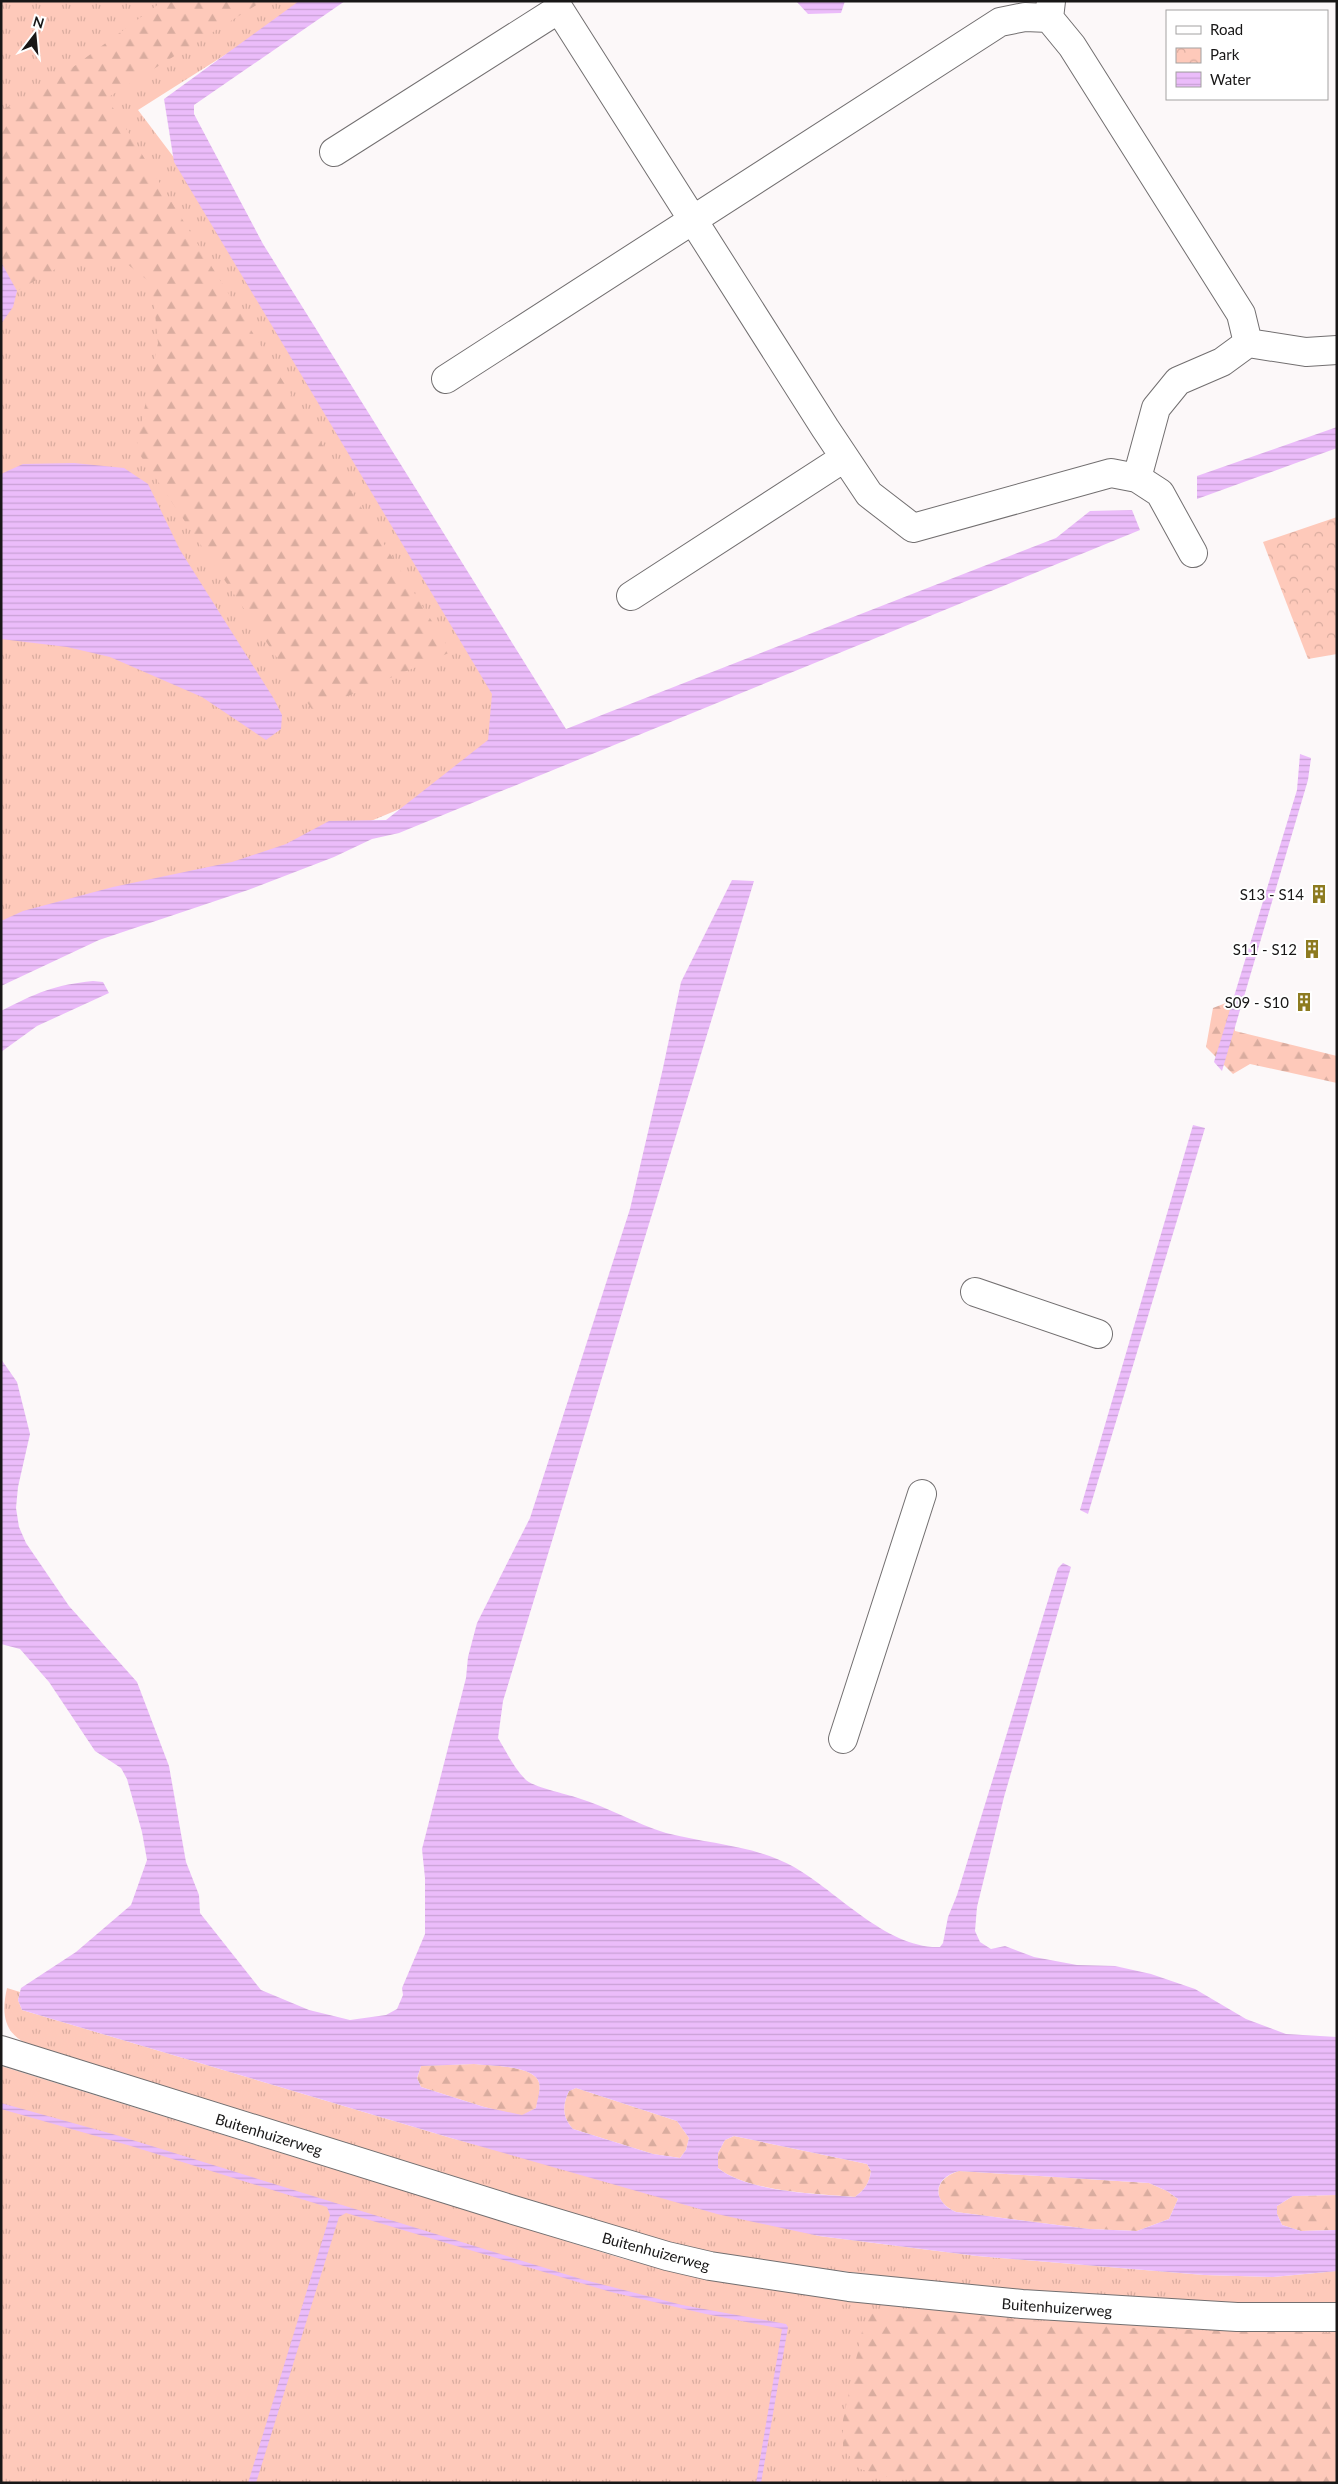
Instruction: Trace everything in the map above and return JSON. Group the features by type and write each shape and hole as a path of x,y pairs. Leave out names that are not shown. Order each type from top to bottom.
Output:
{"street":[{"path":"446,379 1000,22 1050,9 1241,314 1248,343"},
{"path":"334,152 559,10 844,458 869,494 913,528 1111,473 1137,478 1160,494 1192,554"},
{"path":"1137,478 1156,408 1178,381 1222,362 1248,343 1306,352 1337,350"},
{"path":"631,596 844,458"},
{"path":"975,1292 1098,1334"},
{"path":"843,1739 922,1494"},
{"name":"Buitenhuizerweg","path":"1,2050 516,2211 667,2256 710,2266 849,2287 1022,2304 1237,2317 1337,2317"}],"green space":[{"path":"1,1 310,1 138,110 250,258 545,748 235,878 1,971"},
{"path":"163,1 263,1 107,98 451,652 313,711 136,449 158,343 152,284 121,259 66,263 17,291 1,262 1,110 43,89"},
{"path":"1337,517 1337,654 1308,659 1263,542"},
{"path":"1231,1001 1235,1031 1337,1056 1337,1083 1250,1064 1233,1074 1206,1047 1213,1008"},
{"path":"7,1988 20,1992 18,2000 22,2010 451,2138 819,2236 977,2256 1204,2275 1273,2277 1337,2271 1337,2305 1219,2305 1051,2294 799,2266 687,2247 659,2240 26,2043 12,2033 8,2027 4,2012"},
{"path":"474,2064 518,2069 533,2075 538,2080 540,2087 536,2108 522,2116 484,2107 421,2087 417,2078 421,2066"},
{"path":"1,2066 624,2259 712,2279 800,2294 978,2314 1068,2320 1337,2330 1337,2483 1,2483"},
{"path":"576,2088 677,2121 689,2138 686,2150 680,2158 653,2154 573,2129 565,2116 564,2106 569,2091"},
{"path":"734,2136 867,2164 871,2171 868,2183 855,2197 803,2193 747,2182 731,2176 718,2168 718,2153 725,2140"},
{"path":"959,2171 1149,2183 1167,2191 1178,2199 1169,2219 1137,2231 1089,2229 956,2212 942,2202 938,2190 944,2179"},
{"path":"1337,2195 1337,2230 1301,2231 1282,2225 1277,2214 1277,2206 1293,2196"},
{"path":"883,2309 1147,2329 1337,2333 1337,2483 927,2483 888,2477 860,2469 843,2448 843,2420 863,2327 872,2313"}],"water":[{"path":"299,1 345,1 194,105 194,114 263,244 566,729 1056,538 1090,511 1132,510 1140,530 399,833 372,839 334,857 248,890 99,940 1,986 1,921 23,911 113,887 232,862 286,844 329,821 386,820 488,740 492,694 174,162 164,99"},
{"path":"796,1 845,1 841,13 808,14"},
{"path":"1,262 17,291 13,307 1,324"},
{"path":"1337,427 1337,448 1197,499 1197,476"},
{"path":"74,463 124,468 148,484 180,550 274,699 282,715 281,729 266,740 202,697 110,657 67,647 1,639 1,474 23,464"},
{"path":"1300,754 1311,758 1308,780 1222,1071 1214,1062 1297,790"},
{"path":"732,880 754,881 503,1701 498,1738 521,1775 535,1785 573,1796 666,1833 747,1849 779,1860 811,1878 882,1929 901,1939 920,1945 940,1947 943,1943 948,1917 957,1895 1058,1568 1063,1563 1071,1567 1004,1797 977,1907 975,1931 980,1942 991,1949 1005,1946 1034,1957 1077,1965 1115,1966 1151,1974 1195,1989 1246,2019 1286,2034 1337,2037 1337,2195 1293,2196 1277,2206 1277,2214 1282,2225 1301,2231 1337,2230 1337,2271 1273,2277 1204,2275 977,2256 819,2236 717,2214 451,2138 22,2010 18,2000 21,1988 76,1952 131,1905 147,1860 142,1832 127,1779 121,1768 95,1751 49,1682 20,1649 1,1644 1,1359 17,1382 30,1434 18,1487 16,1508 19,1527 26,1543 69,1606 137,1682 169,1766 186,1862 199,1895 200,1913 261,1990 309,2010 350,2020 386,2015 397,2009 403,1995 402,1988 425,1934 425,1878 422,1849 466,1678 468,1657 477,1623 530,1518 630,1209 681,982","holes":["474,2064 509,2067 526,2071 533,2075 539,2083 536,2108 522,2115 484,2107 421,2087 417,2078 421,2066","576,2088 677,2121 689,2138 686,2150 680,2158 653,2154 573,2129 569,2125 564,2111 569,2091","734,2136 867,2164 871,2171 870,2176 866,2186 855,2197 803,2193 764,2187 731,2176 718,2168 718,2153 725,2140","959,2171 1149,2183 1167,2191 1178,2199 1169,2219 1137,2231 1089,2229 956,2212 942,2202 938,2190 940,2184 950,2174"]},
{"path":"93,981 103,982 109,993 37,1026 1,1052 1,1011 46,991"},
{"path":"1193,1125 1205,1128 1088,1514 1080,1510"},
{"path":"1,2103 116,2135 581,2279 682,2305 786,2324 788,2327 761,2483 756,2483 782,2329 611,2292 346,2213 339,2217 256,2483 248,2483 330,2215 327,2207 131,2146 1,2109"}],"place":[{"name":"S13 - S14","path":"1319,894"},
{"name":"S11 - S12","path":"1312,949"},
{"name":"S09 - S10","path":"1304,1002"}]}
